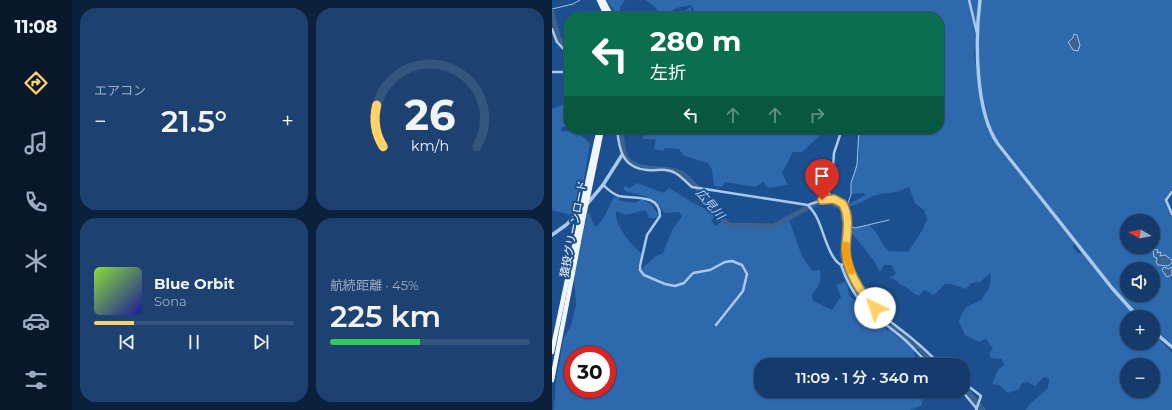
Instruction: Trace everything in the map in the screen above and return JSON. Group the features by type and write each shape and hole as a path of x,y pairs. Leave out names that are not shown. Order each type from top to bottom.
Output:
{"main road":[{"path":"599,0 605,12"},
{"path":"603,0 609,12"},
{"name":"猿投グリーンロード","path":"552,352 598,134"},
{"name":"猿投グリーンロード","path":"552,380 601,134"}],"street":[{"path":"969,0 977,34"},
{"path":"980,0 977,34 981,90 992,137 1112,288 1132,310"},
{"path":"552,29 557,42 564,49"},
{"path":"552,72 564,72"},
{"path":"618,134 619,149 622,155 637,168 645,170 667,170 682,178 692,187 809,207 830,199 840,201 845,207 849,219 846,254 858,287 865,297 880,312 933,358"},
{"path":"830,199 827,180 833,167 834,154 840,134"},
{"path":"552,235 577,214 603,184 622,155"},
{"path":"603,184 617,195 649,199 658,208 660,216 647,235 640,266 640,270 644,275 665,284 675,286 684,283 693,273 710,270 725,262 732,261 745,268 747,274 743,291 716,325"},
{"path":"1172,192 1166,200 1172,214"},
{"path":"809,207 817,217 833,256 841,264 850,288 859,302 871,314 914,348 923,358"},
{"path":"841,264 848,263"},
{"path":"1160,337 1172,347"},
{"path":"968,398 977,409 980,401 980,394 970,387"}],"shaded area":[{"path":"606,0 625,0 620,7 620,12 614,12"},
{"path":"645,0 978,0 974,54 983,113 988,130 998,147 1074,243 1073,248 1078,253 1083,254 1120,298 1120,302 1123,302 1130,310 1120,310 1120,350 1160,350 1160,340 1172,352 1172,410 1026,410 1029,405 1048,388 1049,379 1044,377 1035,386 1027,382 1022,383 1019,389 1008,393 999,385 992,384 998,370 1004,365 1002,359 991,358 989,353 993,349 986,339 979,342 965,335 959,322 965,309 982,299 988,291 991,278 990,273 980,282 972,283 966,289 951,284 945,284 934,295 924,290 919,296 889,277 896,273 891,265 884,265 880,272 874,261 851,232 851,229 869,225 876,232 883,245 889,251 908,252 923,229 927,219 924,210 915,203 909,187 900,191 879,194 850,206 849,204 866,195 863,193 851,194 852,180 859,156 859,134 944,134 944,12 694,12 691,5 676,8 670,12 659,12 654,6"},
{"path":"981,0 1172,0 1172,190 1166,202 1172,216 1172,344 1160,335 1160,310 1134,310 1126,302 1160,302 1160,262 1120,262 1120,295 994,135 988,118 981,85 979,35"},
{"path":"691,7 691,12 682,12"},
{"path":"1074,34 1077,35 1080,45 1078,51 1073,50 1068,42 1073,38"},
{"path":"564,106 564,127 562,127 561,131 564,131 564,134 580,134 590,144 579,208 570,215 552,210 552,109"},
{"path":"644,134 822,134 802,152 793,152 782,173 788,185 768,188 763,182 756,187 725,182 722,187 714,186 712,170 708,163 684,156 679,149 665,148 663,151 654,149 656,139 643,139"},
{"path":"637,183 664,193 669,188 694,203 708,209 715,216 711,221 716,226 722,221 728,226 732,227 773,227 789,220 802,256 812,271 820,270 821,277 819,283 812,294 813,301 832,310 841,297 836,285 846,281 849,295 865,309 861,312 875,318 874,321 876,323 879,321 886,326 886,330 890,330 901,339 908,337 913,343 915,358 754,358 754,398 924,398 921,406 910,410 554,410 556,380 564,337 571,326 576,305 574,278 588,211 595,227 604,217 614,197 618,197 620,201 635,203 642,199 652,205 658,214 657,218 648,218 649,216 645,210 626,215 616,211 618,223 624,234 642,254 638,267 639,271 656,256 663,253 672,230 682,216 679,212 664,213 656,202 646,197 623,190 625,186 630,188"},
{"path":"1161,252 1160,256 1165,255 1172,260 1172,263 1168,266 1160,265 1160,262 1156,262 1157,258 1154,257 1154,254 1160,254"},
{"path":"1164,267 1168,269 1172,267 1172,275 1167,277 1162,270"}],"waterway":[{"path":"552,9 573,4 580,0"},
{"name":"広見川","path":"552,12 558,37 564,45"},
{"name":"広見川","path":"621,134 623,150 628,160 642,167 669,170 684,175 729,225 774,226 816,203 834,201 834,204 841,207 843,211 845,224 842,254 849,280 868,308 901,334 912,345 919,347 928,358"},
{"path":"843,211 847,206 851,194 851,183 857,165 859,134"},
{"path":"849,226 855,228 889,220"},
{"name":"広見川","path":"970,394 983,410"}],"slow traffic":[{"path":"846,245 846,254 851,271"}],"route":[{"path":"822,200 834,199 840,201 847,211 849,219 846,246 848,263 858,287 875,308"}]}
